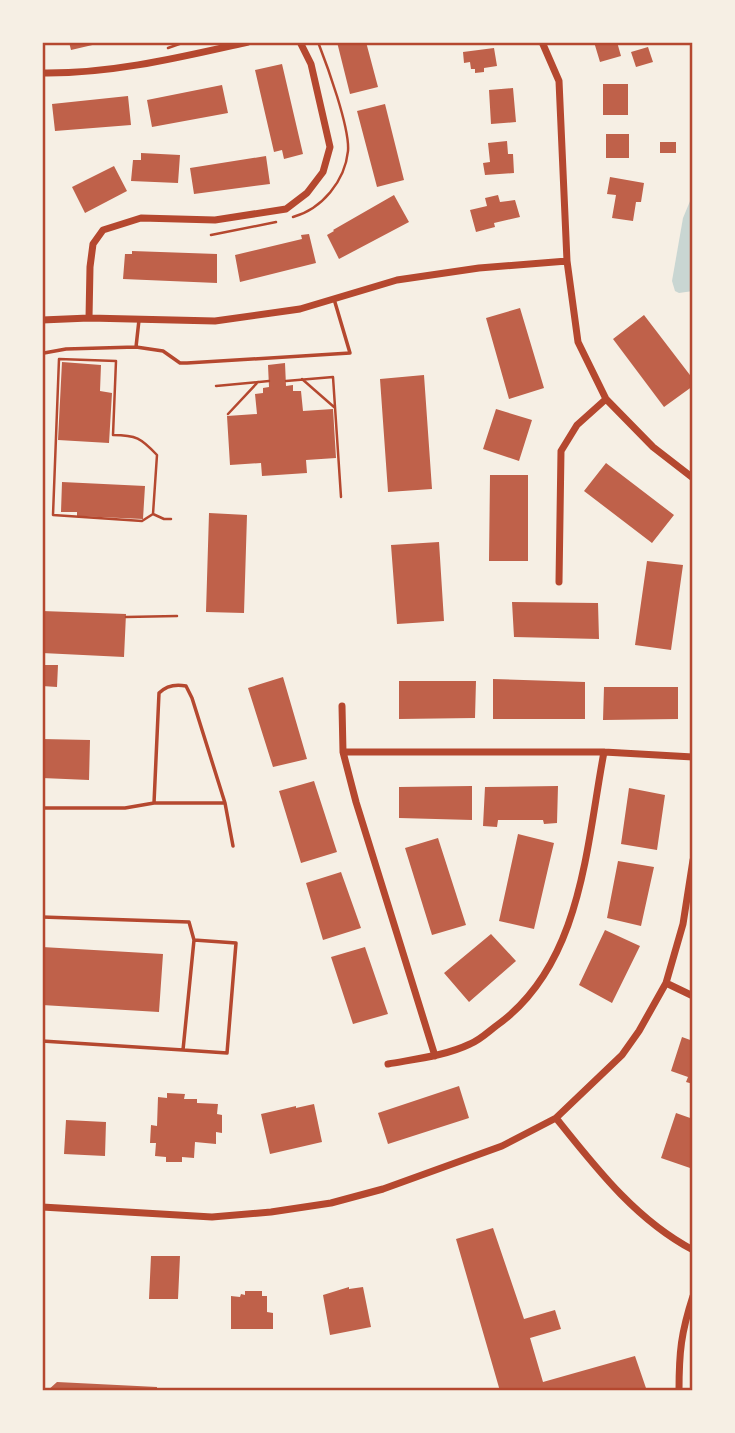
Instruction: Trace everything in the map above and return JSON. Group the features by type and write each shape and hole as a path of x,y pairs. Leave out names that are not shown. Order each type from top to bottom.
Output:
{"street":[{"path":"42,73 156,62 248,42"},
{"path":"89,318 93,244 103,230 141,218 215,220 286,209 307,193 323,172 330,147 310,64 300,42"},
{"path":"542,42 559,81 567,261 578,342 607,399 653,447 693,478"},
{"path":"42,320 89,318 215,321 300,309 397,280 479,268 567,261"},
{"path":"559,582 561,451 577,425 607,399"},
{"path":"342,706 343,752 356,802 435,1056"},
{"path":"343,752 604,752 693,757"},
{"path":"387,1064 435,1056 472,1044 513,1015 545,977 568,931 604,752"},
{"path":"42,1207 212,1217 331,1203 383,1189 502,1146 556,1118 622,1055 666,983 683,924 693,860"},
{"path":"666,983 693,996"},
{"path":"556,1118 607,1181 653,1224 693,1250"},
{"path":"679,1391 682,1328 693,1296"}],"lane":[{"path":"42,356 66,349 136,348 163,351 180,363 187,363 350,353 334,299"},
{"path":"136,348 139,320"},
{"path":"154,803 159,693 165,687 178,684 187,686 225,803 233,846"},
{"path":"42,808 125,808 154,803 225,803"},
{"path":"42,917 189,922 194,940 183,1050"},
{"path":"42,1041 227,1054 236,943 194,940"}],"path":[{"path":"168,48 185,42"},
{"path":"290,218 301,215 322,202 343,175 348,149 343,123 318,42"},
{"path":"211,235 279,221"},
{"path":"59,359 116,361 113,435 133,435 142,439 157,455 153,514 142,520 52,515 59,359"},
{"path":"286,381 333,377 341,497"},
{"path":"302,379 335,407"},
{"path":"216,386 269,381"},
{"path":"228,414 258,382"},
{"path":"153,514 171,519"},
{"path":"126,617 177,616"}],"shaded area":[{"path":"693,194 693,291 679,293 675,291 672,281 683,218"}],"building":[{"path":"69,42 101,42 101,43 71,50"},
{"path":"337,42 366,42 378,87 350,94"},
{"path":"594,42 617,42 621,56 600,62"},
{"path":"648,47 653,62 636,67 631,52"},
{"path":"494,48 497,66 475,73 470,62 464,63 463,52"},
{"path":"282,64 303,154 284,159 282,150 274,152 255,70"},
{"path":"603,84 628,84 628,115 603,115"},
{"path":"222,85 228,113 152,127 147,100"},
{"path":"513,88 516,122 491,124 489,90"},
{"path":"128,96 131,125 55,131 52,104"},
{"path":"385,104 404,180 377,187 357,111"},
{"path":"606,134 629,134 629,158 606,158"},
{"path":"507,141 508,154 513,154 514,173 485,175 483,163 490,162 488,143"},
{"path":"660,142 676,142 676,153 660,153"},
{"path":"141,153 180,155 178,183 131,181 133,160 141,160"},
{"path":"266,156 270,184 194,194 190,168"},
{"path":"114,166 127,191 85,213 72,187"},
{"path":"610,177 644,183 641,202 636,202 633,221 612,218 616,195 607,194"},
{"path":"394,195 409,222 339,259 327,235"},
{"path":"498,195 500,202 515,200 520,217 494,223 495,227 476,232 470,210 487,206 485,198"},
{"path":"309,234 316,263 240,282 235,255 302,239 301,235"},
{"path":"132,251 217,254 217,283 123,279 125,254 132,254"},
{"path":"520,308 544,388 509,399 486,318"},
{"path":"644,315 693,379 693,386 664,407 613,339"},
{"path":"62,362 101,365 100,391 112,393 109,443 58,440"},
{"path":"285,363 286,386 293,385 293,391 301,391 303,411 333,409 336,458 306,460 307,473 262,476 261,463 230,465 227,416 257,414 255,394 263,393 263,388 269,387 268,365"},
{"path":"424,375 432,489 388,492 380,379"},
{"path":"496,409 532,420 519,461 483,449"},
{"path":"606,463 674,515 652,543 584,491"},
{"path":"490,475 528,475 528,561 489,561"},
{"path":"62,482 145,486 143,519 77,516 77,512 61,512"},
{"path":"209,513 247,515 244,613 206,612"},
{"path":"439,542 444,621 397,624 391,545"},
{"path":"647,561 683,565 671,650 635,645"},
{"path":"512,602 598,603 599,639 514,637"},
{"path":"42,611 126,614 124,657 42,653"},
{"path":"42,665 58,665 57,687 42,686"},
{"path":"283,677 307,759 273,767 248,688"},
{"path":"493,679 585,682 585,719 493,719"},
{"path":"399,681 476,681 475,718 399,719"},
{"path":"604,687 678,687 678,719 603,720"},
{"path":"42,739 90,740 89,780 42,778"},
{"path":"314,781 337,852 301,863 279,791"},
{"path":"472,786 472,820 399,818 399,787"},
{"path":"558,786 557,823 544,824 543,820 498,820 497,827 483,826 485,787"},
{"path":"629,788 665,795 657,850 621,844"},
{"path":"518,834 554,843 534,929 499,921"},
{"path":"438,838 466,925 432,935 405,848"},
{"path":"618,861 654,867 641,926 607,918"},
{"path":"341,872 361,928 323,940 306,883"},
{"path":"605,930 640,946 612,1003 579,985"},
{"path":"491,934 516,961 469,1002 444,973"},
{"path":"42,947 163,954 159,1012 42,1005"},
{"path":"365,947 388,1014 353,1024 331,957"},
{"path":"682,1037 693,1041 693,1084 686,1082 688,1077 671,1071"},
{"path":"459,1086 469,1118 388,1144 378,1113"},
{"path":"167,1093 185,1094 184,1099 197,1099 197,1103 218,1104 217,1114 222,1115 222,1133 216,1132 216,1144 195,1142 194,1158 182,1157 182,1162 166,1162 166,1157 155,1156 156,1143 150,1143 151,1125 157,1126 158,1097 167,1098"},
{"path":"314,1104 322,1142 270,1154 261,1114"},
{"path":"676,1113 693,1119 693,1169 661,1158"},
{"path":"66,1120 106,1122 105,1156 64,1154"},
{"path":"493,1228 524,1319 555,1310 561,1329 530,1338 543,1382 635,1356 647,1391 500,1391 456,1239"},
{"path":"151,1256 180,1256 178,1299 149,1299"},
{"path":"349,1287 363,1287 371,1327 330,1335 323,1295"},
{"path":"245,1291 262,1291 262,1296 267,1296 267,1312 273,1313 273,1329 231,1329 231,1296 240,1297 241,1294 245,1295"},
{"path":"57,1382 157,1387 157,1391 47,1391"}]}
